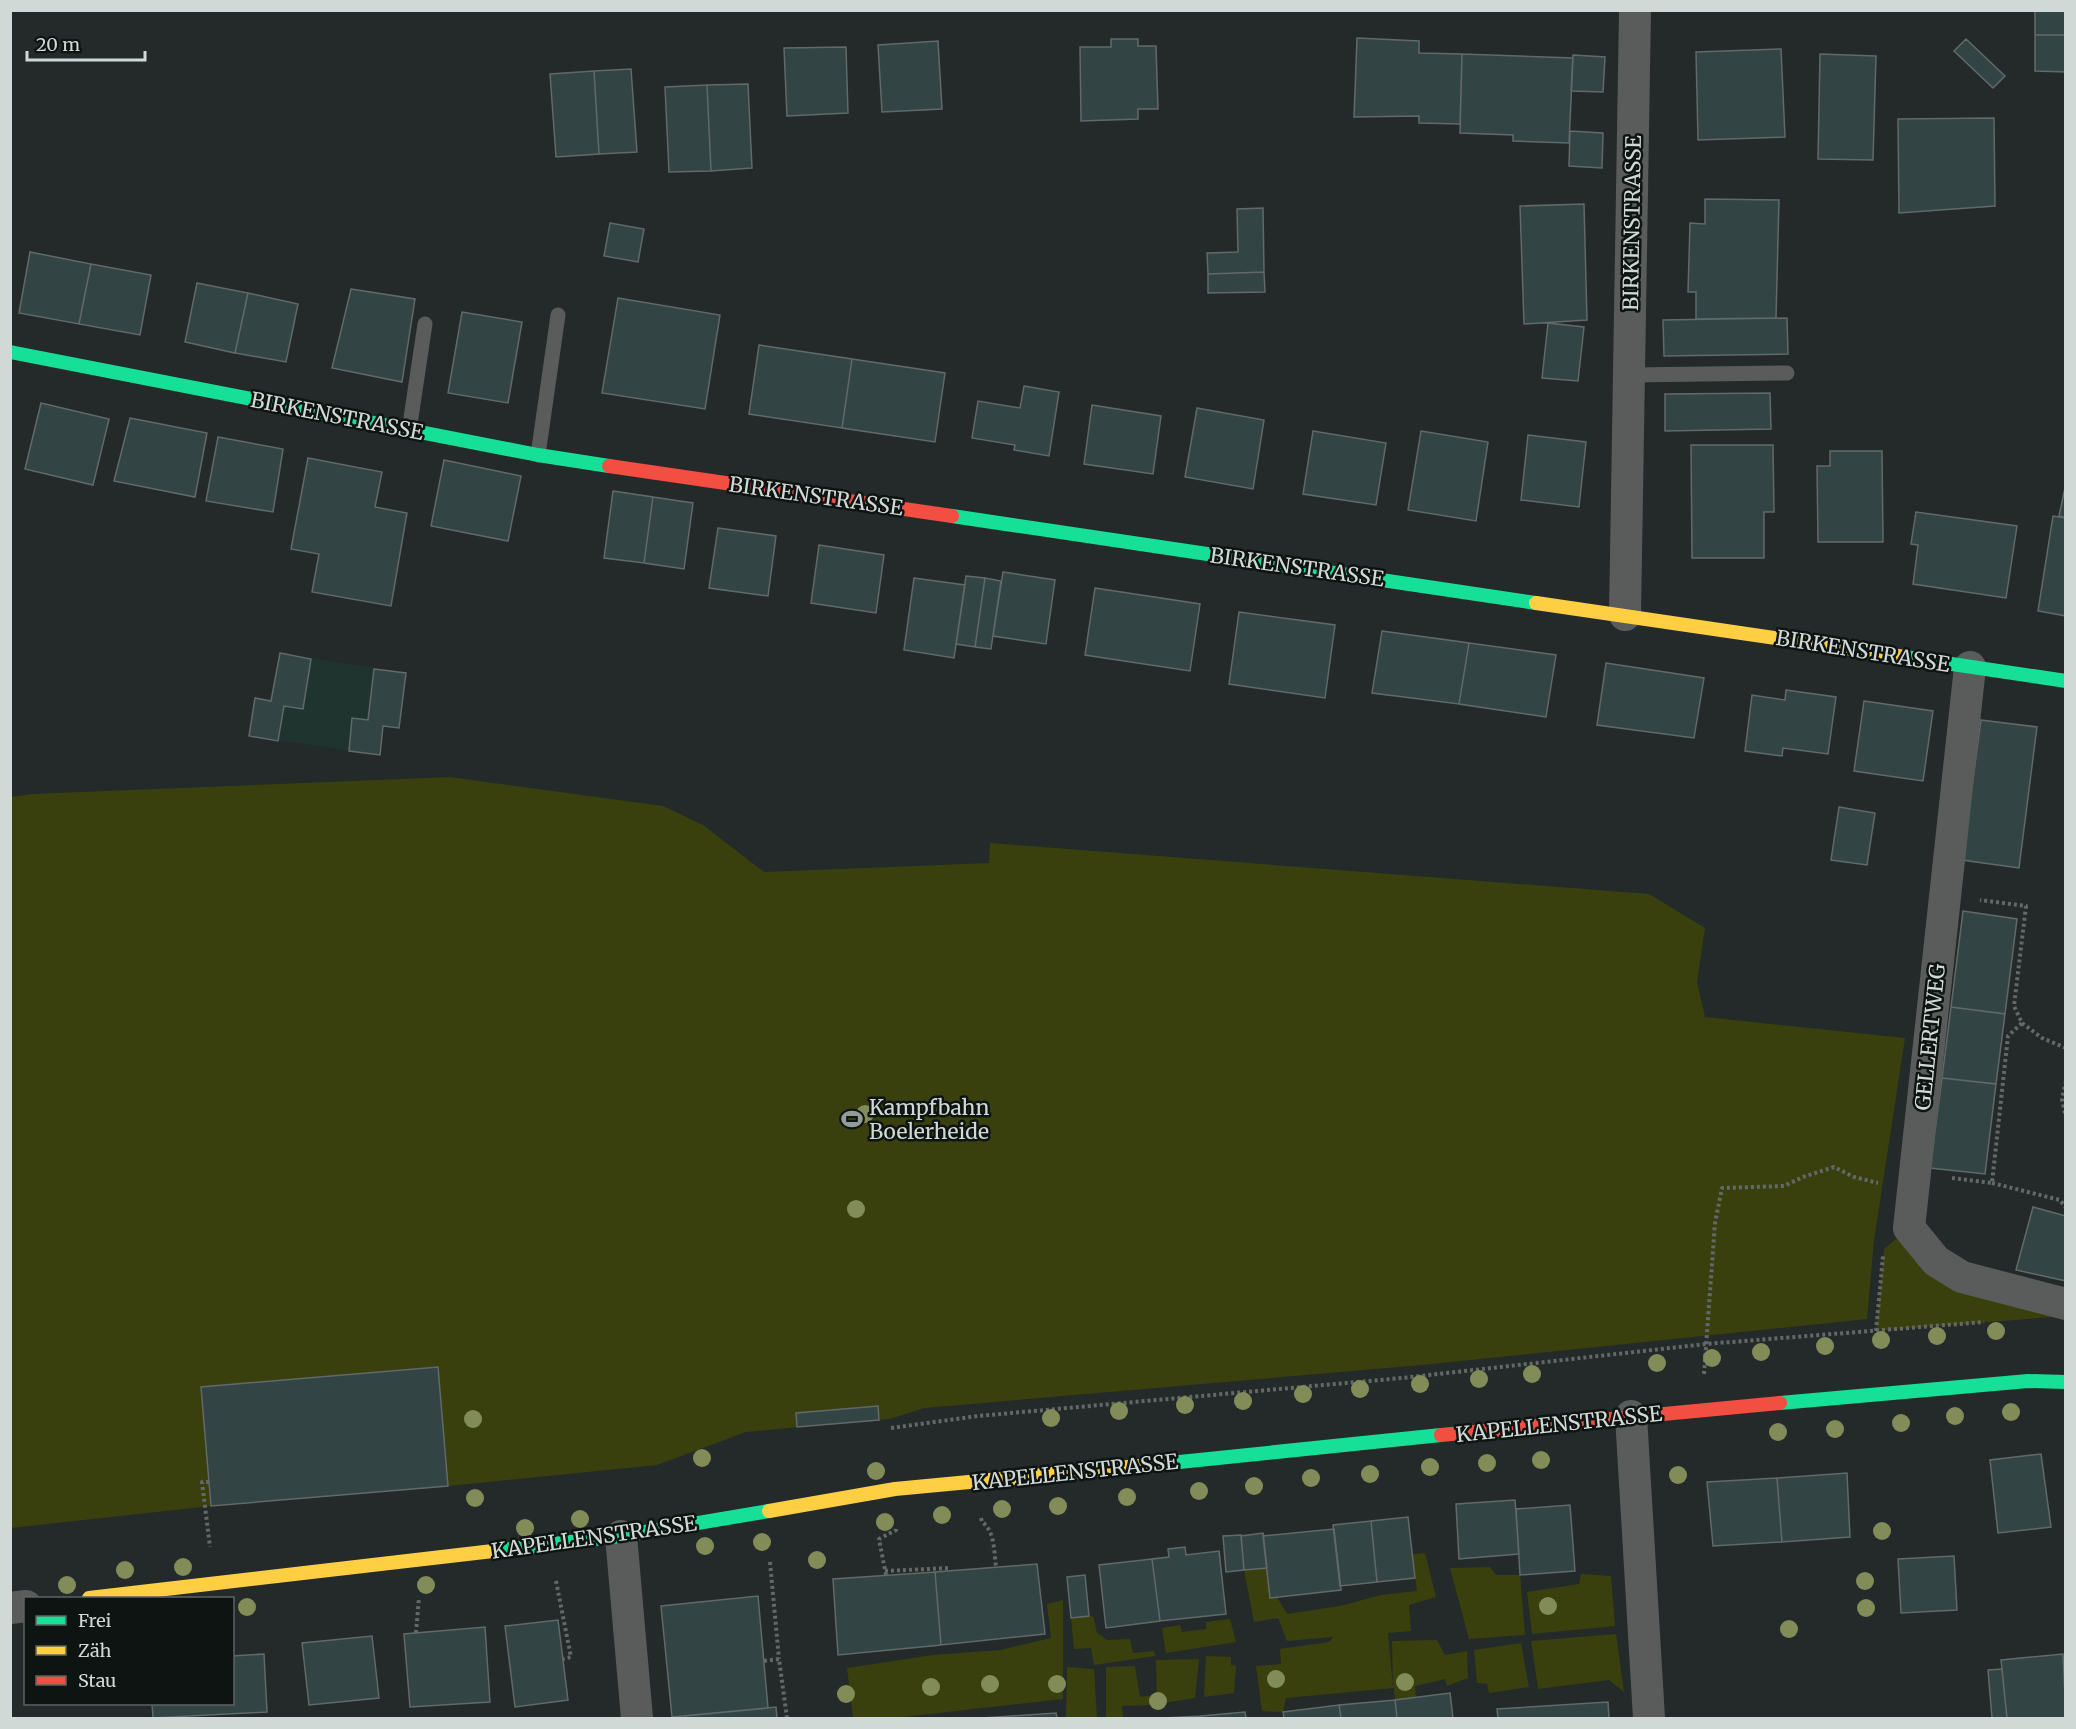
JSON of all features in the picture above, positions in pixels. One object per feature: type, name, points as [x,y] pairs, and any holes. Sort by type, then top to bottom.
[{"type":"street","name":"BIRKENSTRASSE","points":[[1625,615],[1635,10]]},
{"type":"street","name":"BIRKENSTRASSE","points":[[10,352],[538,455],[2066,681]]},
{"type":"street","name":"GELLERTWEG","points":[[1910,1228],[1970,667]]},
{"type":"street","points":[[1910,1228],[1936,1261],[1962,1277],[2066,1304]]},
{"type":"street","name":"KAPELLENSTRASSE","points":[[105,1597],[621,1536],[877,1492],[1631,1416],[2028,1381],[2066,1382]]},
{"type":"street","points":[[1631,1416],[1649,1719]]},
{"type":"street","points":[[621,1536],[638,1719]]},
{"type":"lane","points":[[538,455],[558,315]]},
{"type":"lane","points":[[409,431],[425,324]]},
{"type":"lane","points":[[1629,375],[1786,373]]},
{"type":"path","points":[[1945,895],[2026,906],[2014,1006],[2022,1023],[2042,1038],[2066,1048]]},
{"type":"path","points":[[1992,1183],[2008,1036],[2022,1023]]},
{"type":"path","points":[[2066,1081],[2062,1099],[2066,1118]]},
{"type":"path","points":[[1706,1344],[1715,1223],[1722,1188],[1784,1186],[1834,1167],[1854,1177],[1914,1182],[1992,1183],[2060,1200],[2066,1208]]},
{"type":"path","points":[[2060,1200],[2066,1197]]},
{"type":"path","points":[[1876,1331],[1884,1249],[1910,1228]]},
{"type":"path","points":[[891,1428],[978,1416],[1402,1378],[1706,1344],[1994,1321]]},
{"type":"path","points":[[208,1482],[202,1482],[216,1583]]},
{"type":"path","points":[[973,1483],[982,1522],[991,1533],[996,1567]]},
{"type":"path","points":[[877,1492],[896,1512],[896,1530],[879,1539],[886,1573],[949,1568]]},
{"type":"path","points":[[549,1545],[571,1657],[563,1659]]},
{"type":"path","points":[[770,1562],[787,1719]]},
{"type":"path","points":[[764,1661],[779,1659]]},
{"type":"shaded area","points":[[280,653],[406,673],[399,728],[383,727],[380,755],[249,736],[255,698],[271,701]]},
{"type":"green space","name":"Kampfbahn Boelerheide","points":[[450,777],[663,806],[703,825],[764,872],[989,863],[990,843],[1649,894],[1705,928],[1697,982],[1705,1017],[1905,1038],[1874,1240],[1867,1319],[1422,1365],[924,1408],[890,1419],[746,1432],[657,1465],[211,1506],[11,1528],[11,797],[32,794]]},
{"type":"green space","points":[[1909,1228],[1936,1261],[2065,1316],[1876,1331],[1884,1249]]},
{"type":"green space","points":[[1425,1553],[1436,1597],[1409,1605],[1411,1631],[1388,1633],[1393,1687],[1392,1641],[1437,1640],[1445,1655],[1467,1651],[1468,1678],[1447,1686],[1445,1679],[1415,1686],[1416,1697],[1395,1700],[1394,1688],[1286,1698],[1283,1712],[1262,1711],[1256,1666],[1281,1664],[1280,1649],[1329,1642],[1333,1637],[1287,1641],[1278,1618],[1254,1622],[1244,1570],[1267,1568],[1270,1597],[1277,1597],[1287,1614],[1340,1606],[1381,1595],[1417,1591],[1412,1554]]},
{"type":"green space","points":[[1490,1567],[1496,1575],[1520,1575],[1525,1635],[1469,1639],[1450,1568]]},
{"type":"green space","points":[[1581,1574],[1611,1576],[1615,1626],[1532,1634],[1527,1592],[1579,1584]]},
{"type":"green space","points":[[1063,1600],[1063,1699],[894,1718],[853,1718],[847,1668],[933,1655],[1000,1650],[1051,1638],[1047,1604]]},
{"type":"green space","points":[[1093,1616],[1097,1633],[1107,1640],[1130,1639],[1133,1653],[1154,1651],[1155,1656],[1094,1665],[1091,1648],[1074,1649],[1071,1618]]},
{"type":"green space","points":[[1230,1619],[1236,1642],[1166,1653],[1162,1628],[1180,1625],[1182,1632],[1206,1629],[1206,1622]]},
{"type":"green space","points":[[1616,1634],[1624,1692],[1609,1680],[1538,1689],[1531,1641]]},
{"type":"green space","points":[[1521,1643],[1529,1687],[1489,1693],[1487,1684],[1477,1683],[1474,1650]]},
{"type":"green space","points":[[1206,1656],[1231,1657],[1231,1665],[1236,1666],[1234,1693],[1204,1697]]},
{"type":"green space","points":[[1199,1659],[1195,1698],[1157,1704],[1156,1660]]},
{"type":"green space","points":[[1135,1666],[1140,1697],[1153,1695],[1153,1705],[1122,1706],[1123,1718],[1106,1718],[1106,1667]]},
{"type":"green space","points":[[1067,1667],[1094,1669],[1097,1718],[1066,1718]]},
{"type":"building","points":[[2035,10],[2066,10],[2066,35],[2035,35]]},
{"type":"building","points":[[2035,35],[2066,35],[2066,72],[2035,71]]},
{"type":"building","points":[[1357,38],[1419,41],[1419,53],[1462,54],[1460,124],[1419,123],[1419,116],[1354,117]]},
{"type":"building","points":[[1111,39],[1138,39],[1138,46],[1156,46],[1158,109],[1138,109],[1138,119],[1081,121],[1080,47],[1111,47]]},
{"type":"building","points":[[1966,39],[2005,76],[1993,88],[1954,51]]},
{"type":"building","points":[[938,41],[942,109],[882,112],[878,45]]},
{"type":"building","points":[[846,47],[848,113],[787,116],[784,48]]},
{"type":"building","points":[[1781,49],[1785,137],[1698,140],[1696,52]]},
{"type":"building","points":[[1462,54],[1573,58],[1569,143],[1513,141],[1513,135],[1460,133]]},
{"type":"building","points":[[1820,54],[1876,56],[1873,160],[1818,159]]},
{"type":"building","points":[[1573,55],[1605,57],[1603,92],[1571,91]]},
{"type":"building","points":[[631,69],[637,152],[599,154],[594,71]]},
{"type":"building","points":[[594,71],[599,154],[556,157],[550,74]]},
{"type":"building","points":[[748,84],[752,168],[711,171],[707,85]]},
{"type":"building","points":[[707,85],[711,171],[669,172],[665,87]]},
{"type":"building","points":[[1994,118],[1995,206],[1899,213],[1898,119]]},
{"type":"building","points":[[1570,131],[1603,133],[1602,168],[1569,166]]},
{"type":"building","points":[[1705,199],[1779,200],[1776,318],[1696,319],[1696,292],[1688,292],[1690,223],[1705,224]]},
{"type":"building","points":[[1584,204],[1587,320],[1524,324],[1520,206]]},
{"type":"building","points":[[1263,208],[1264,272],[1208,274],[1207,253],[1238,252],[1237,209]]},
{"type":"building","points":[[610,223],[644,229],[638,262],[604,256]]},
{"type":"building","points":[[30,252],[91,264],[79,324],[19,313]]},
{"type":"building","points":[[91,264],[151,275],[140,335],[79,324]]},
{"type":"building","points":[[1264,272],[1265,292],[1208,293],[1208,274]]},
{"type":"building","points":[[197,283],[248,293],[235,353],[185,342]]},
{"type":"building","points":[[351,289],[415,299],[402,382],[332,368]]},
{"type":"building","points":[[248,293],[298,304],[286,362],[235,353]]},
{"type":"building","points":[[618,298],[720,315],[705,409],[602,393]]},
{"type":"building","points":[[462,312],[522,322],[508,403],[448,393]]},
{"type":"building","points":[[1787,318],[1788,354],[1664,356],[1663,320]]},
{"type":"building","points":[[1548,323],[1584,327],[1578,381],[1542,378]]},
{"type":"building","points":[[759,345],[852,359],[842,428],[749,414]]},
{"type":"building","points":[[852,359],[945,373],[935,442],[842,428]]},
{"type":"building","points":[[1024,386],[1059,392],[1049,456],[1014,450],[1015,445],[972,438],[978,401],[1020,408]]},
{"type":"building","points":[[1770,393],[1771,429],[1665,431],[1665,394]]},
{"type":"building","points":[[41,403],[109,419],[93,485],[25,469]]},
{"type":"building","points":[[1092,405],[1161,416],[1153,474],[1084,464]]},
{"type":"building","points":[[1197,408],[1264,420],[1253,489],[1185,477]]},
{"type":"building","points":[[130,418],[207,433],[195,497],[114,481]]},
{"type":"building","points":[[1313,431],[1386,443],[1376,505],[1303,494]]},
{"type":"building","points":[[1421,431],[1488,442],[1476,521],[1408,510]]},
{"type":"building","points":[[1528,435],[1586,442],[1579,507],[1521,500]]},
{"type":"building","points":[[218,437],[283,449],[273,512],[206,501]]},
{"type":"building","points":[[1691,445],[1773,445],[1774,512],[1764,512],[1764,558],[1692,558]]},
{"type":"building","points":[[1830,451],[1882,451],[1883,542],[1818,542],[1817,466],[1830,466]]},
{"type":"building","points":[[308,458],[382,472],[375,507],[407,513],[391,606],[312,592],[319,554],[291,549]]},
{"type":"building","points":[[444,460],[521,476],[508,541],[431,526]]},
{"type":"building","points":[[2066,483],[2066,518],[2059,516]]},
{"type":"building","points":[[613,491],[653,497],[644,563],[604,558]]},
{"type":"building","points":[[653,497],[693,503],[684,569],[644,563]]},
{"type":"building","points":[[1916,512],[2017,526],[2006,598],[1913,584],[1918,545],[1911,544]]},
{"type":"building","points":[[2053,516],[2066,518],[2066,616],[2038,611]]},
{"type":"building","points":[[718,528],[776,536],[768,596],[709,588]]},
{"type":"building","points":[[819,545],[884,555],[876,613],[811,603]]},
{"type":"building","points":[[1003,572],[1055,580],[1046,644],[993,636]]},
{"type":"building","points":[[966,576],[985,578],[975,647],[956,644]]},
{"type":"building","points":[[914,578],[965,585],[954,658],[904,650]]},
{"type":"building","points":[[985,578],[1001,581],[991,649],[975,647]]},
{"type":"building","points":[[1095,588],[1200,604],[1190,671],[1085,655]]},
{"type":"building","points":[[1239,612],[1335,625],[1325,698],[1229,684]]},
{"type":"building","points":[[1382,631],[1469,643],[1459,704],[1372,693]]},
{"type":"building","points":[[1469,643],[1556,655],[1546,717],[1459,704]]},
{"type":"building","points":[[280,653],[311,659],[303,709],[284,706],[278,741],[249,736],[255,698],[271,701]]},
{"type":"building","points":[[1606,663],[1704,678],[1694,738],[1597,725]]},
{"type":"building","points":[[374,669],[406,673],[399,728],[383,726],[380,755],[349,751],[352,718],[368,720]]},
{"type":"building","points":[[1786,690],[1836,697],[1828,754],[1783,748],[1782,756],[1745,751],[1752,695],[1785,700]]},
{"type":"building","points":[[1864,701],[1933,711],[1923,781],[1854,771]]},
{"type":"building","points":[[1981,720],[2037,727],[2019,868],[1962,860]]},
{"type":"building","points":[[1839,807],[1875,813],[1867,865],[1831,860]]},
{"type":"building","points":[[1963,911],[2017,919],[2005,1014],[1951,1007]]},
{"type":"building","points":[[1951,1007],[2005,1014],[1996,1084],[1942,1078]]},
{"type":"building","points":[[1942,1078],[1996,1084],[1985,1174],[1930,1168]]},
{"type":"building","points":[[2033,1207],[2066,1216],[2066,1281],[2016,1270]]},
{"type":"building","points":[[438,1367],[448,1486],[211,1506],[201,1387]]},
{"type":"building","points":[[878,1406],[879,1420],[797,1427],[796,1413]]},
{"type":"building","points":[[2041,1454],[2051,1527],[1998,1533],[1990,1460]]},
{"type":"building","points":[[1847,1473],[1850,1537],[1782,1542],[1777,1478]]},
{"type":"building","points":[[1777,1478],[1782,1542],[1713,1546],[1707,1482]]},
{"type":"building","points":[[1515,1500],[1519,1554],[1459,1559],[1456,1504]]},
{"type":"building","points":[[1570,1505],[1575,1571],[1520,1575],[1516,1509]]},
{"type":"building","points":[[1408,1517],[1415,1578],[1377,1582],[1371,1521]]},
{"type":"building","points":[[1371,1521],[1377,1582],[1340,1586],[1333,1525]]},
{"type":"building","points":[[1334,1529],[1341,1590],[1270,1598],[1263,1536]]},
{"type":"building","points":[[1263,1533],[1267,1568],[1244,1570],[1241,1536]]},
{"type":"building","points":[[1241,1535],[1244,1570],[1226,1572],[1223,1536]]},
{"type":"building","points":[[1185,1547],[1186,1555],[1219,1551],[1226,1614],[1160,1621],[1152,1559],[1169,1557],[1168,1549]]},
{"type":"building","points":[[1954,1556],[1957,1610],[1901,1613],[1898,1559]]},
{"type":"building","points":[[1152,1559],[1160,1621],[1106,1628],[1099,1565]]},
{"type":"building","points":[[1037,1564],[1045,1634],[941,1645],[935,1572]]},
{"type":"building","points":[[935,1572],[941,1645],[838,1655],[833,1579]]},
{"type":"building","points":[[1085,1575],[1089,1616],[1071,1618],[1067,1577]]},
{"type":"building","points":[[758,1596],[768,1708],[672,1717],[661,1606]]},
{"type":"building","points":[[558,1620],[568,1700],[515,1707],[505,1626]]},
{"type":"building","points":[[485,1627],[490,1702],[410,1707],[404,1634]]},
{"type":"building","points":[[372,1636],[379,1698],[309,1705],[302,1643]]},
{"type":"building","points":[[264,1654],[267,1712],[153,1718],[152,1705],[234,1705],[234,1656]]},
{"type":"building","points":[[2063,1654],[2066,1718],[2007,1718],[2001,1660]]},
{"type":"building","points":[[2002,1669],[2007,1718],[1992,1718],[1988,1670]]},
{"type":"building","points":[[1450,1693],[1453,1718],[1397,1718],[1395,1700]]},
{"type":"building","points":[[1395,1700],[1397,1718],[1341,1718],[1339,1705]]},
{"type":"building","points":[[1608,1702],[1609,1718],[1498,1718],[1497,1709]]},
{"type":"building","points":[[1339,1705],[1341,1718],[1284,1718],[1283,1712]]},
{"type":"building","points":[[776,1707],[777,1718],[686,1718],[685,1716]]},
{"type":"building","points":[[1245,1712],[1246,1718],[1201,1718],[1201,1716]]},
{"type":"building","points":[[1056,1713],[1057,1718],[982,1718]]},
{"type":"building","points":[[1201,1716],[1201,1718],[1163,1718]]},
{"type":"traffic: fast","points":[[10,352],[538,455],[609,466]]},
{"type":"traffic: fast","points":[[952,516],[1536,603]]},
{"type":"traffic: fast","points":[[1905,657],[2066,681]]},
{"type":"traffic: fast","points":[[1780,1403],[2028,1381],[2066,1382]]},
{"type":"traffic: fast","points":[[1160,1464],[1441,1435]]},
{"type":"traffic: fast","points":[[493,1551],[621,1536],[769,1511]]},
{"type":"traffic: slow","points":[[1536,603],[1905,657]]},
{"type":"traffic: slow","points":[[769,1511],[895,1489],[1160,1464]]},
{"type":"traffic: slow","points":[[98,1597],[493,1551]]},
{"type":"traffic: jam","points":[[609,466],[952,516]]},
{"type":"traffic: jam","points":[[1441,1435],[1780,1403]]},
{"type":"place","name":"Kampfbahn Boelerheide","points":[[852,1119]]}]
